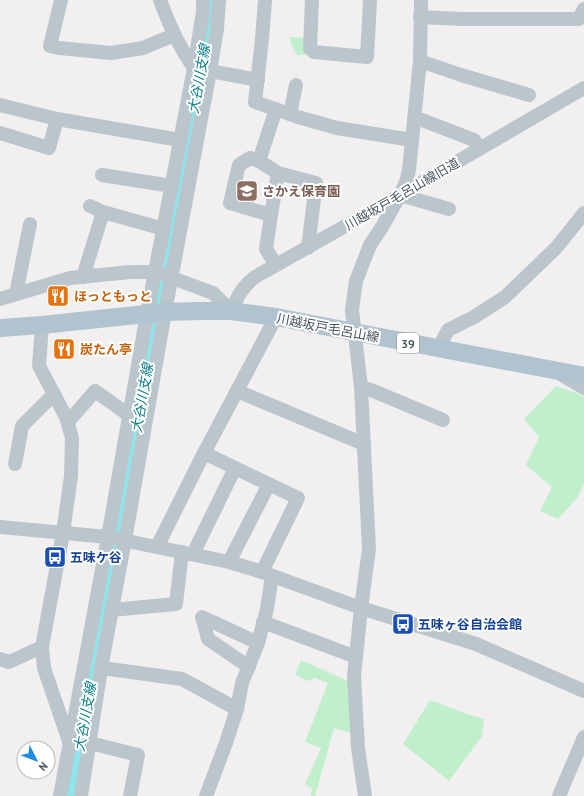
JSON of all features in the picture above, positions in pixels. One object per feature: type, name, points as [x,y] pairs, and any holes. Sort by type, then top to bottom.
[{"type":"main road","name":"川越坂戸毛呂山線","points":[[156,313],[201,310],[232,311],[276,317],[584,376]]},
{"type":"main road","name":"39","points":[[0,328],[156,313]]},
{"type":"street","points":[[61,0],[50,46],[111,52],[143,48],[174,35]]},
{"type":"street","points":[[160,0],[174,35],[194,68],[258,80]]},
{"type":"street","points":[[81,796],[125,540],[156,313],[156,272],[194,68],[203,12],[203,0]]},
{"type":"street","points":[[60,796],[71,744],[129,415],[156,313],[172,278],[210,71],[217,29],[219,0]]},
{"type":"street","points":[[265,0],[255,102],[337,128],[412,140]]},
{"type":"street","points":[[312,0],[310,48],[314,52],[367,57],[370,0]]},
{"type":"street","points":[[365,796],[358,740],[354,676],[361,608],[370,549],[361,387],[356,333],[352,310],[356,281],[370,244],[382,227],[406,182],[420,61],[420,17],[422,0]]},
{"type":"street","points":[[420,17],[462,19],[579,19],[584,8]]},
{"type":"street","points":[[420,61],[529,95]]},
{"type":"street","points":[[290,114],[296,85]]},
{"type":"street","name":"川越坂戸毛呂山線旧道","points":[[232,311],[237,298],[249,282],[255,277],[308,248],[584,88]]},
{"type":"street","points":[[0,105],[57,119],[180,140]]},
{"type":"street","points":[[259,161],[276,109]]},
{"type":"street","points":[[0,133],[49,148],[57,119]]},
{"type":"street","points":[[414,119],[422,120],[474,140],[479,149]]},
{"type":"street","points":[[271,214],[230,203],[239,165],[250,158],[259,161],[278,173],[316,183],[308,248]]},
{"type":"street","points":[[276,265],[266,250],[278,173]]},
{"type":"street","points":[[102,175],[172,186]]},
{"type":"street","points":[[400,195],[449,209]]},
{"type":"street","points":[[90,206],[103,212],[164,229]]},
{"type":"street","points":[[84,277],[103,212]]},
{"type":"street","points":[[438,349],[448,330],[474,317],[505,297],[556,248],[584,213]]},
{"type":"street","points":[[16,294],[30,224]]},
{"type":"street","points":[[0,299],[70,278],[130,272],[156,272],[213,293],[232,311]]},
{"type":"street","points":[[157,547],[204,453],[276,317]]},
{"type":"street","points":[[42,325],[39,366],[66,417],[72,438],[71,476],[42,647],[44,668],[71,744],[84,775]]},
{"type":"street","points":[[556,371],[584,388]]},
{"type":"street","points":[[361,387],[443,420]]},
{"type":"street","points":[[68,422],[95,391],[129,415]]},
{"type":"street","points":[[237,391],[364,444]]},
{"type":"street","points":[[15,464],[22,426],[54,394]]},
{"type":"street","points":[[204,453],[298,498],[267,574],[267,609],[258,643],[242,684],[237,709],[206,796]]},
{"type":"street","points":[[112,610],[176,604],[187,553],[235,468]]},
{"type":"street","points":[[229,562],[269,484]]},
{"type":"street","points":[[0,527],[108,537],[229,562],[361,608],[476,644],[584,691]]},
{"type":"street","points":[[248,667],[208,639],[202,617],[258,643]]},
{"type":"street","points":[[263,622],[356,657]]},
{"type":"street","points":[[0,659],[9,662],[42,647]]},
{"type":"street","points":[[102,668],[182,679],[237,709]]},
{"type":"street","points":[[559,796],[584,737]]},
{"type":"street","points":[[90,743],[138,755],[130,796]]},
{"type":"green space","points":[[290,37],[307,38],[306,55],[297,55],[290,41]]},
{"type":"green space","points":[[556,386],[584,396],[584,484],[577,498],[558,519],[540,511],[552,487],[526,465],[539,437],[524,419]]},
{"type":"green space","points":[[301,660],[348,681],[351,733],[334,728],[315,796],[311,796],[312,788],[305,784],[321,748],[305,742],[328,683],[315,678],[307,681],[295,674]]},
{"type":"green space","points":[[430,700],[484,719],[482,736],[449,781],[403,744]]},
{"type":"waterway","name":"大谷川支線","points":[[70,796],[210,19],[211,0]]},
{"type":"place","name":"さかえ保育園","points":[[247,191]]},
{"type":"place","name":"ほっともっと","points":[[58,296]]},
{"type":"place","name":"炭たん亭","points":[[64,349]]},
{"type":"place","name":"五味ケ谷","points":[[55,557]]},
{"type":"place","name":"五味ヶ谷自治会館","points":[[403,624]]}]
